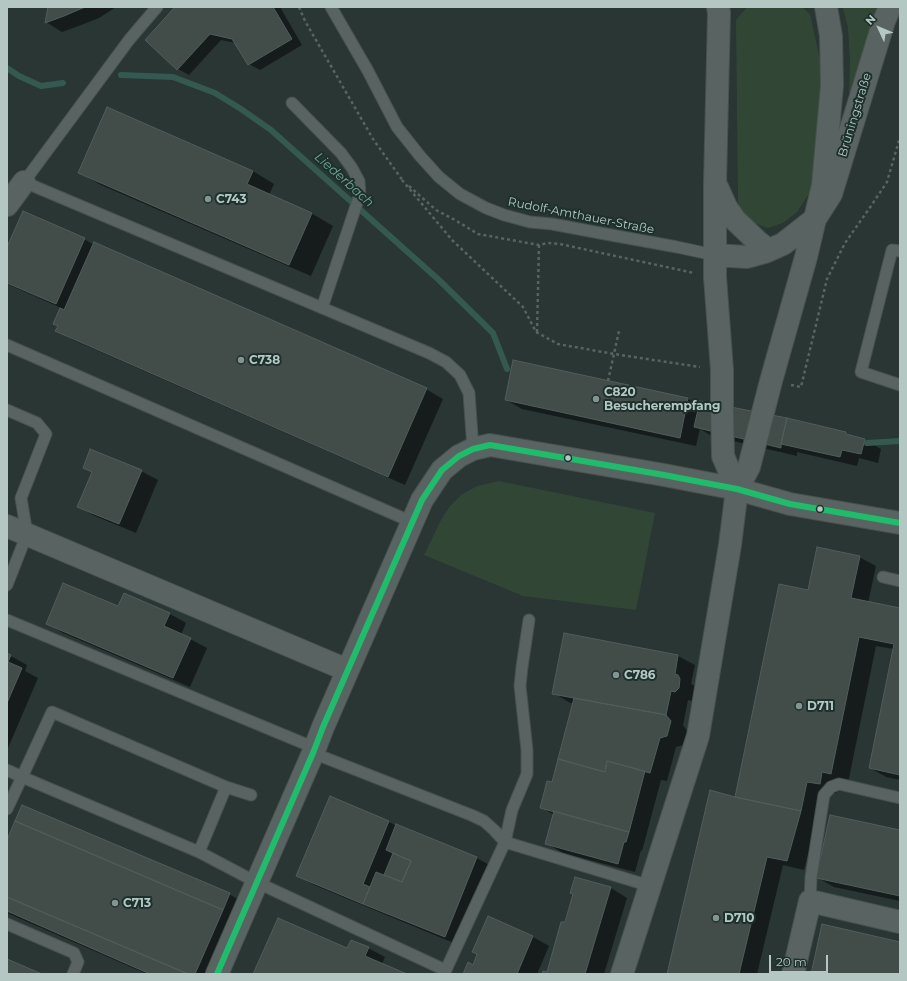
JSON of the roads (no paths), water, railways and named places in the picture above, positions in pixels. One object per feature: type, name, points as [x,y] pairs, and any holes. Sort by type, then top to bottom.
[{"type":"street","points":[[622,974],[698,736],[730,546],[736,489],[749,467],[771,380],[816,219],[823,185],[832,85],[831,36],[826,7]]},
{"type":"street","name":"Brüningstraße","points":[[816,219],[831,194],[884,21],[890,7]]},
{"type":"street","points":[[720,8],[714,255],[722,370],[723,456],[736,489]]},
{"type":"street","points":[[7,205],[24,182]]},
{"type":"street","points":[[715,184],[726,207],[735,220],[768,250]]},
{"type":"street","points":[[714,255],[747,257],[768,250],[783,244],[816,219]]},
{"type":"street","points":[[217,974],[347,670],[422,500],[442,470],[459,456],[473,449],[490,446],[664,475],[736,489],[790,504],[900,523]]},
{"type":"street","points":[[7,526],[347,670]]},
{"type":"street","points":[[794,974],[810,901],[900,922]]},
{"type":"lane","points":[[157,7],[129,40],[24,182],[429,352],[446,362],[460,375],[469,393],[473,449]]},
{"type":"lane","name":"Rudolf-Amthauer-Straße","points":[[331,7],[368,71],[397,127],[439,177],[460,194],[486,208],[504,215],[530,222],[552,224],[714,255]]},
{"type":"lane","points":[[292,103],[341,153],[359,181],[360,195],[322,308]]},
{"type":"lane","points":[[900,252],[892,250],[861,372],[900,385]]},
{"type":"lane","points":[[7,345],[412,522]]},
{"type":"lane","points":[[7,410],[37,423],[46,434],[21,498],[27,534],[7,585]]},
{"type":"lane","points":[[883,577],[900,581]]},
{"type":"lane","points":[[7,620],[471,815],[484,821],[505,842],[650,886]]},
{"type":"lane","points":[[7,770],[199,852],[256,882],[444,972],[505,842],[512,810],[527,774],[527,750],[520,686],[530,620]]},
{"type":"lane","points":[[7,809],[52,712],[226,787],[251,796]]},
{"type":"lane","points":[[810,901],[811,877],[824,795],[831,787],[839,784],[900,798]]},
{"type":"lane","points":[[199,852],[226,787]]},
{"type":"lane","points":[[7,924],[74,953],[78,962],[73,974]]},
{"type":"waterway","name":"Liederbach","points":[[7,68],[19,76],[41,86],[63,83]]},
{"type":"waterway","name":"Liederbach","points":[[121,75],[173,77],[215,93],[271,130],[439,280],[493,333],[507,369]]},
{"type":"waterway","name":"Liederbach","points":[[867,443],[900,441]]},
{"type":"place","name":"C743","points":[[208,199]]},
{"type":"place","name":"C738","points":[[241,360]]},
{"type":"place","name":"C820 Besucherempfang","points":[[596,399]]},
{"type":"place","name":"C786","points":[[616,675]]},
{"type":"place","name":"D711","points":[[799,706]]},
{"type":"place","name":"C713","points":[[115,903]]},
{"type":"place","name":"D710","points":[[716,918]]}]
